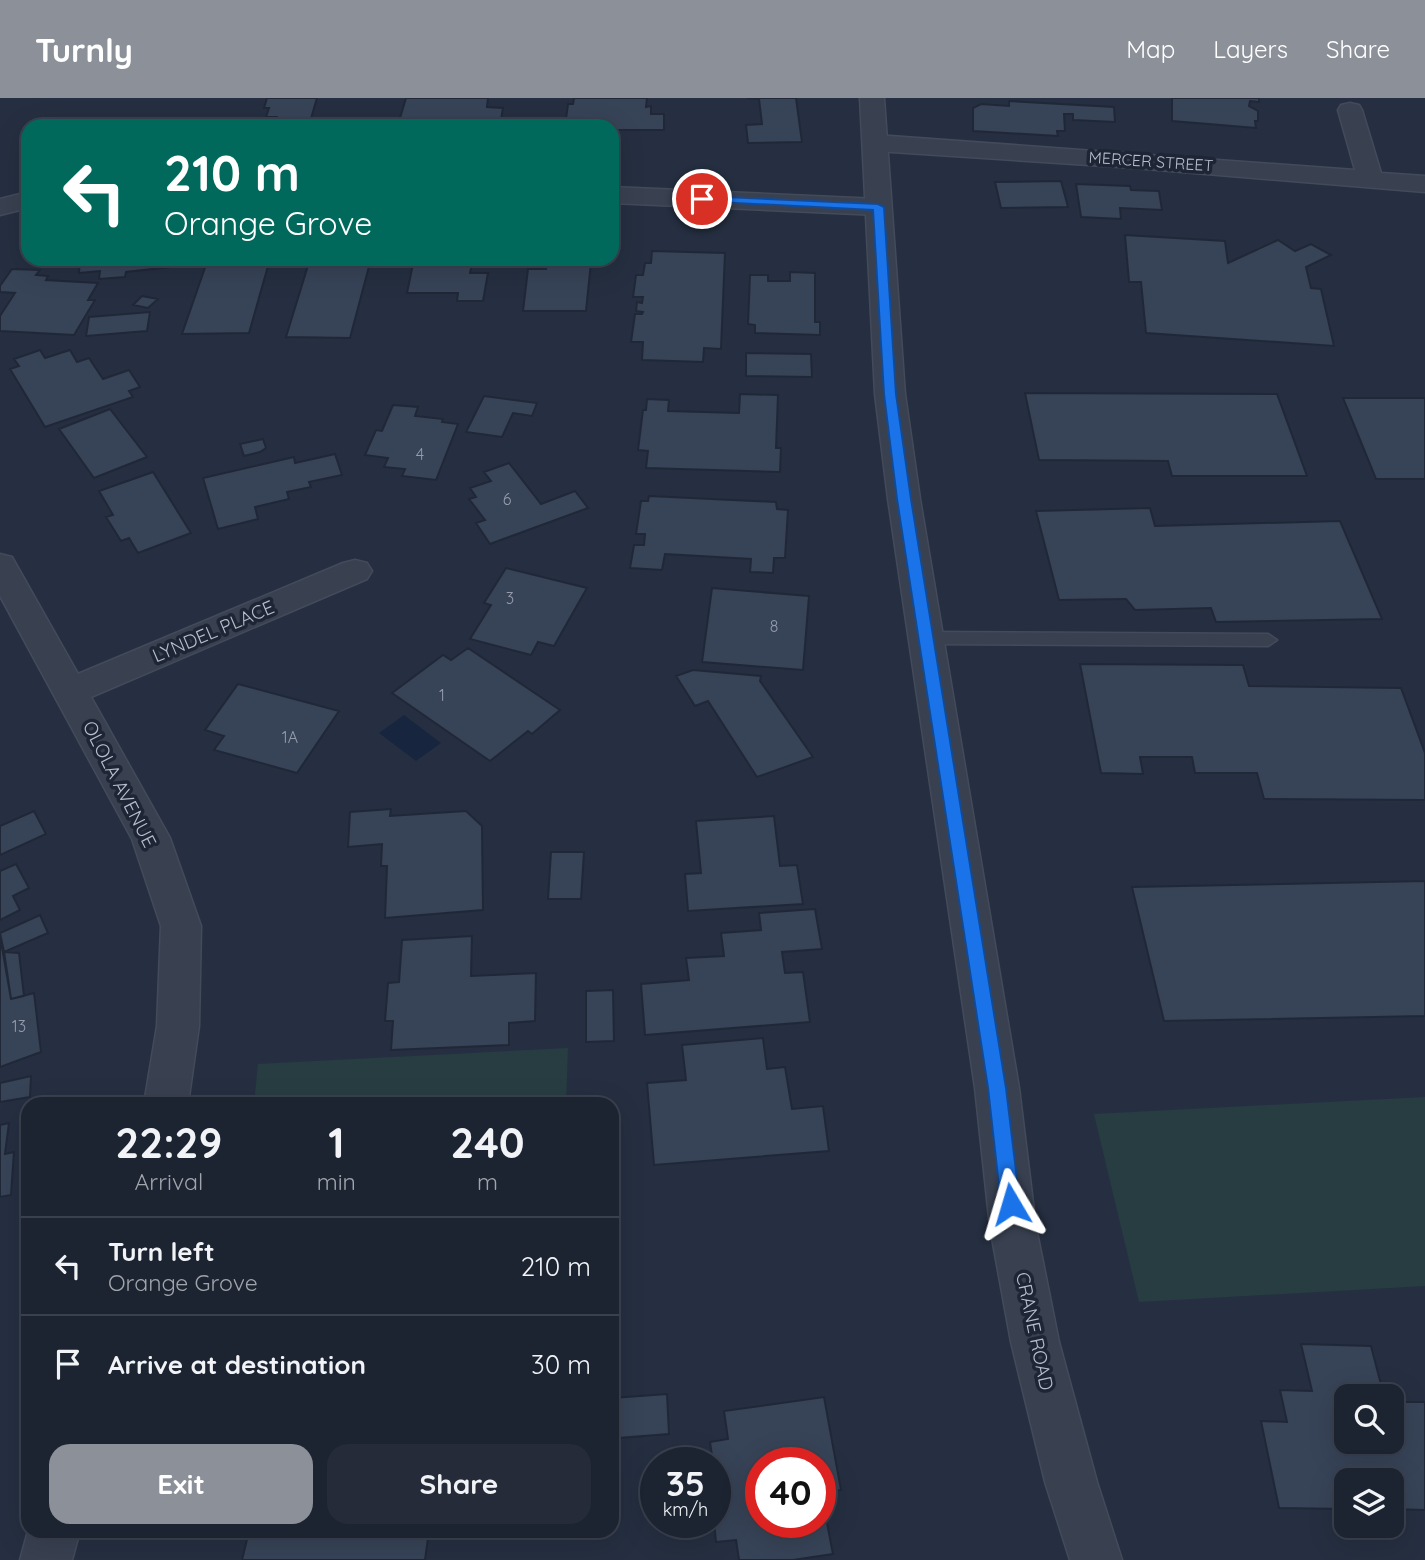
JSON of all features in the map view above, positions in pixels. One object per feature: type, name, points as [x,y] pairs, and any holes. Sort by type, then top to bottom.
[{"type":"street","name":"CRANE ROAD","points":[[873,98],[890,394],[997,1088],[1013,1227],[1035,1342],[1071,1482],[1096,1560]]},
{"type":"street","points":[[1350,110],[1370,178]]},
{"type":"street","name":"MERCER STREET","points":[[876,144],[1147,160],[1425,184]]},
{"type":"street","points":[[619,195],[878,207]]},
{"type":"street","name":"OLOLA AVENUE","points":[[0,565],[151,838],[181,926],[178,1026],[167,1097]]},
{"type":"street","name":"LYNDEL PLACE","points":[[72,691],[355,571]]},
{"type":"street","points":[[46,1560],[52,1538]]},
{"type":"lane","points":[[926,638],[1268,640]]},
{"type":"green space","points":[[568,1048],[566,1097],[255,1097],[258,1064]]},
{"type":"green space","points":[[1425,1097],[1425,1286],[1139,1302],[1094,1114]]},
{"type":"water","points":[[404,715],[441,743],[416,761],[379,733]]},
{"type":"building","points":[[267,98],[317,98],[311,119],[266,117],[269,108],[264,108]]},
{"type":"building","points":[[406,98],[488,98],[487,107],[503,108],[501,119],[400,118]]},
{"type":"building","points":[[574,98],[647,98],[646,107],[651,106],[651,114],[664,114],[664,130],[619,130],[619,119],[566,119],[568,104],[573,104]]},
{"type":"building","points":[[747,98],[796,98],[802,142],[748,143],[746,125],[762,124],[759,99]]},
{"type":"building","points":[[1172,98],[1259,98],[1259,102],[1250,101],[1249,106],[1258,111],[1256,128],[1172,121]]},
{"type":"building","points":[[1009,101],[1114,107],[1115,122],[1073,120],[1073,114],[1064,114],[1065,131],[1057,131],[1058,136],[973,131],[973,108],[981,104],[1009,106]]},
{"type":"building","points":[[1061,181],[1068,207],[1001,208],[995,182]]},
{"type":"building","points":[[1076,184],[1130,186],[1131,190],[1159,191],[1162,210],[1120,208],[1121,219],[1081,217]]},
{"type":"building","points":[[1125,235],[1225,241],[1228,263],[1278,240],[1295,251],[1311,244],[1331,255],[1306,267],[1311,288],[1321,289],[1334,346],[1146,333],[1141,282],[1129,282]]},
{"type":"building","points":[[652,251],[725,253],[721,349],[704,348],[703,362],[642,360],[643,342],[631,342],[635,314],[643,312],[636,311],[637,302],[642,303],[643,297],[633,297],[636,275],[643,275],[645,263],[651,263]]},
{"type":"building","points":[[80,266],[170,266],[126,272],[125,277],[99,279],[100,271],[79,273]]},
{"type":"building","points":[[206,266],[268,266],[249,333],[182,334]]},
{"type":"building","points":[[308,266],[369,266],[350,338],[286,337]]},
{"type":"building","points":[[413,266],[472,266],[470,273],[488,273],[483,301],[457,301],[458,293],[407,293]]},
{"type":"building","points":[[546,266],[591,266],[586,311],[523,311],[528,269],[546,269]]},
{"type":"building","points":[[12,269],[40,270],[36,275],[48,276],[46,280],[98,283],[88,300],[95,300],[74,335],[0,331],[0,316],[15,293],[0,292],[0,286]]},
{"type":"building","points":[[790,272],[815,273],[815,322],[820,322],[820,335],[755,333],[755,325],[748,324],[750,275],[768,275],[768,281],[790,281]]},
{"type":"building","points":[[142,296],[158,299],[148,308],[133,305]]},
{"type":"building","points":[[150,312],[147,331],[86,336],[89,317]]},
{"type":"building","points":[[40,350],[45,358],[70,350],[77,362],[89,358],[103,379],[129,370],[140,387],[129,391],[133,397],[45,427],[10,369],[19,366],[14,359]]},
{"type":"building","points":[[746,353],[811,354],[812,377],[746,376]]},
{"type":"building","points":[[1025,393],[1277,394],[1307,476],[1172,476],[1168,461],[1039,460]]},
{"type":"building","points":[[740,394],[778,395],[776,448],[781,448],[780,472],[646,468],[648,451],[638,450],[647,399],[669,400],[668,411],[739,413]]},
{"type":"building","points":[[484,396],[537,403],[532,416],[513,413],[502,437],[466,432]]},
{"type":"building","points":[[1343,398],[1425,398],[1425,479],[1376,479]]},
{"type":"building","points":[[393,405],[418,407],[415,416],[443,419],[442,422],[458,424],[436,480],[402,476],[405,469],[384,467],[388,458],[365,455],[376,430],[382,431]]},
{"type":"building","points":[[110,409],[147,457],[94,478],[59,429]]},
{"type":"building","points":[[263,439],[266,448],[244,456],[240,444]]},
{"type":"building","points":[[335,454],[342,475],[309,482],[311,487],[287,492],[289,499],[255,507],[258,519],[218,529],[203,478],[294,457],[295,463]]},
{"type":"building","points":[[509,463],[541,504],[575,491],[588,508],[490,544],[476,523],[485,520],[469,499],[476,497],[470,488],[491,481],[484,472]]},
{"type":"building","points":[[153,472],[191,533],[138,553],[129,538],[121,541],[106,517],[113,515],[99,491]]},
{"type":"building","points":[[649,496],[776,502],[777,509],[788,510],[785,558],[774,558],[773,573],[750,572],[751,559],[665,554],[662,570],[630,568],[634,545],[644,545],[645,534],[636,534],[641,501],[648,501]]},
{"type":"building","points":[[1150,508],[1155,526],[1340,521],[1382,619],[1216,622],[1211,608],[1135,610],[1126,599],[1059,600],[1036,511]]},
{"type":"building","points":[[506,568],[587,588],[554,646],[538,642],[531,655],[470,639],[491,605],[484,603]]},
{"type":"building","points":[[712,588],[809,596],[803,670],[702,662]]},
{"type":"building","points":[[468,648],[560,710],[532,734],[528,731],[490,761],[392,693],[443,655],[451,660]]},
{"type":"building","points":[[1080,664],[1243,665],[1249,686],[1401,688],[1425,753],[1425,800],[1264,799],[1257,773],[1195,773],[1192,757],[1140,757],[1143,774],[1101,773]]},
{"type":"building","points":[[693,670],[761,676],[760,681],[813,757],[757,777],[708,701],[695,706],[676,676]]},
{"type":"building","points":[[238,684],[339,711],[297,773],[214,750],[224,736],[205,730]]},
{"type":"building","points":[[391,809],[390,816],[466,811],[482,826],[483,910],[385,918],[387,866],[381,866],[382,844],[348,847],[350,812]]},
{"type":"building","points":[[34,811],[46,834],[0,855],[0,826]]},
{"type":"building","points":[[774,816],[780,866],[797,865],[803,904],[688,911],[685,874],[701,873],[696,821]]},
{"type":"building","points":[[551,852],[584,852],[581,899],[548,899]]},
{"type":"building","points":[[16,864],[29,888],[13,896],[20,910],[0,920],[0,871]]},
{"type":"building","points":[[1425,881],[1425,1016],[1164,1021],[1132,887]]},
{"type":"building","points":[[815,909],[822,949],[782,952],[785,973],[803,972],[810,1022],[645,1035],[641,984],[689,980],[686,958],[724,956],[721,933],[761,930],[759,913]]},
{"type":"building","points":[[40,915],[48,933],[4,952],[0,933]]},
{"type":"building","points":[[0,936],[11,999],[34,993],[41,1052],[0,1067]]},
{"type":"building","points":[[472,936],[471,976],[536,973],[535,1021],[509,1023],[509,1045],[391,1050],[393,1021],[385,1021],[388,983],[399,982],[402,940]]},
{"type":"building","points":[[4,952],[19,953],[24,996],[11,999]]},
{"type":"building","points":[[613,990],[614,1041],[586,1042],[586,991]]},
{"type":"building","points":[[763,1038],[767,1069],[785,1067],[792,1109],[823,1106],[829,1151],[654,1165],[647,1083],[686,1080],[682,1045]]},
{"type":"building","points":[[31,1076],[30,1097],[0,1102],[0,1083]]},
{"type":"building","points":[[9,1123],[5,1154],[14,1152],[11,1195],[0,1197],[0,1125]]},
{"type":"building","points":[[1301,1344],[1371,1346],[1381,1384],[1334,1384],[1334,1454],[1404,1454],[1404,1402],[1425,1402],[1425,1510],[1404,1509],[1404,1468],[1334,1468],[1334,1509],[1279,1508],[1261,1421],[1287,1422],[1280,1390],[1312,1391]]},
{"type":"building","points":[[667,1394],[669,1434],[619,1438],[619,1397]]},
{"type":"building","points":[[824,1397],[833,1447],[745,1447],[745,1538],[830,1538],[833,1554],[793,1560],[739,1560],[736,1540],[716,1542],[716,1538],[731,1538],[731,1447],[711,1447],[710,1442],[728,1439],[724,1411]]},
{"type":"building","points":[[836,1463],[841,1490],[836,1490]]},
{"type":"building","points":[[247,1538],[428,1538],[425,1560],[242,1560]]},
{"type":"route","points":[[702,199],[878,207],[890,394],[904,499],[997,1088],[1011,1204]]}]
